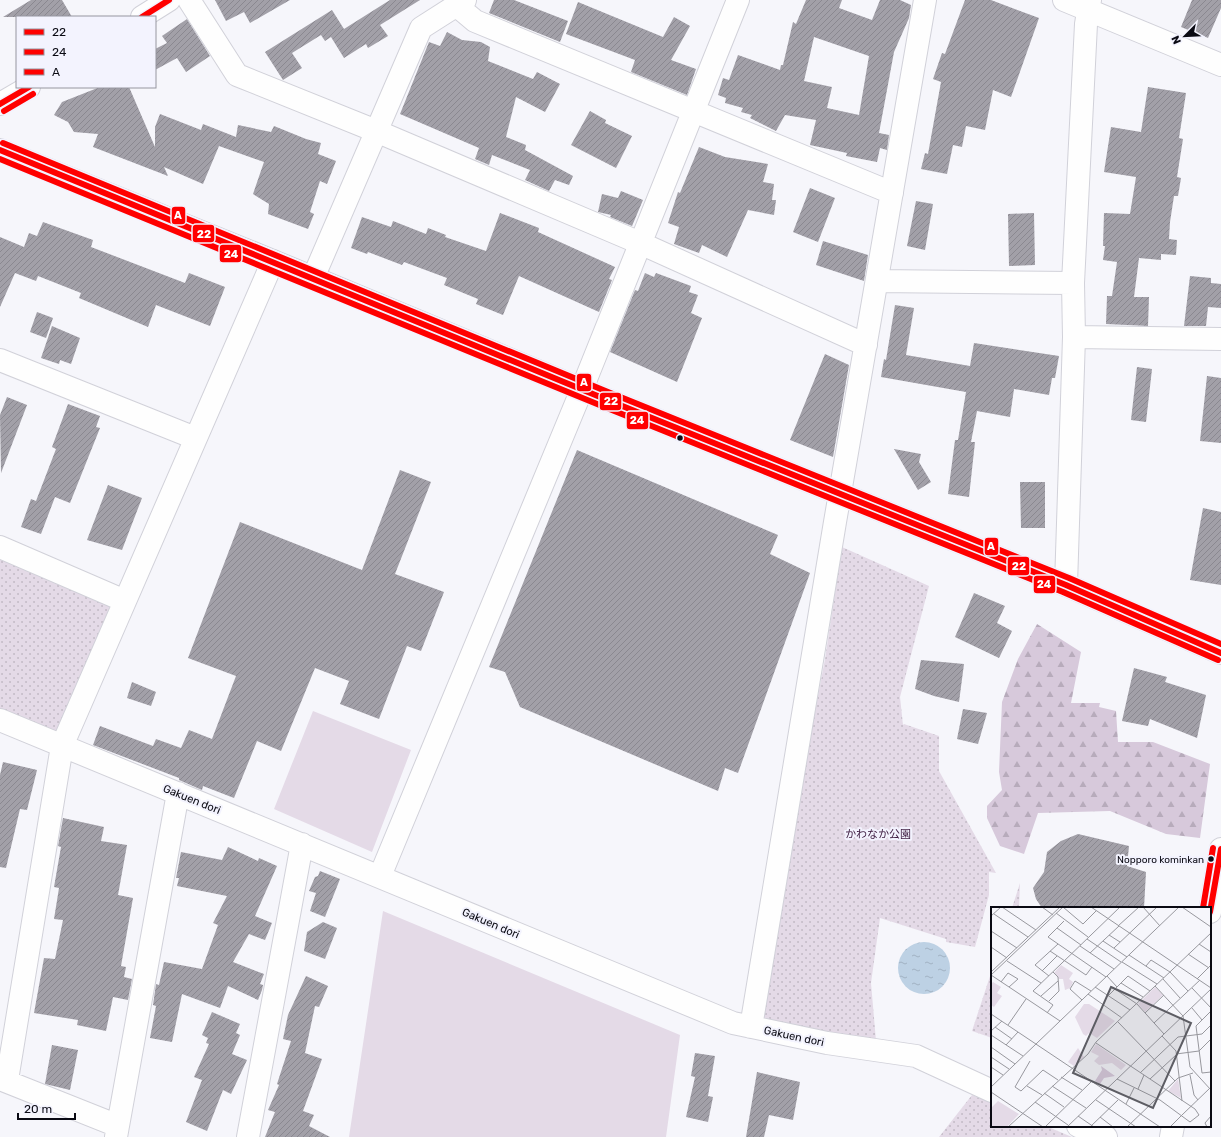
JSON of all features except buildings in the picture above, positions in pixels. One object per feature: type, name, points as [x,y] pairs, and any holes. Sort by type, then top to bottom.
[{"type":"main road","points":[[144,16],[169,0]]},
{"type":"main road","points":[[189,0],[237,75],[376,131],[640,243],[866,345]]},
{"type":"main road","points":[[380,876],[582,389],[738,0]]},
{"type":"main road","points":[[751,1027],[840,493],[925,0]]},
{"type":"main road","points":[[1064,0],[1090,5],[1221,65]]},
{"type":"main road","points":[[313,278],[421,28],[452,4],[475,21],[892,193]]},
{"type":"main road","points":[[1066,585],[1074,337],[1073,283],[1086,24],[1090,5]]},
{"type":"main road","points":[[0,104],[27,88]]},
{"type":"main road","points":[[0,150],[582,389],[1066,585],[1221,653]]},
{"type":"main road","points":[[178,793],[117,1132],[3,1080],[62,746],[273,261]]},
{"type":"main road","points":[[877,282],[1073,283]]},
{"type":"main road","points":[[1074,337],[1221,339]]},
{"type":"main road","points":[[0,360],[195,438]]},
{"type":"main road","points":[[0,547],[125,601]]},
{"type":"main road","name":"Gakuen dori","points":[[0,720],[733,1023],[827,1043],[916,1056],[991,1091]]},
{"type":"main road","points":[[248,1137],[302,844]]},
{"type":"main road","points":[[1211,907],[1220,863]]},
{"type":"main road","points":[[1081,1127],[1106,1137]]},
{"type":"main road","points":[[1172,1137],[1173,1127]]},
{"type":"green space","name":"かわなか公園","points":[[842,547],[929,586],[900,697],[903,725],[904,724],[939,736],[939,771],[996,873],[989,872],[989,895],[975,947],[946,942],[946,939],[880,918],[871,983],[876,1041],[811,1033],[757,1016],[825,659]]},
{"type":"green space","points":[[0,555],[112,602],[56,736],[0,712]]},
{"type":"green space","points":[[1037,624],[1081,652],[1071,703],[1100,703],[1099,707],[1116,711],[1118,742],[1153,742],[1210,764],[1200,838],[1166,834],[1110,811],[1038,813],[1024,854],[1000,846],[987,818],[987,806],[1002,790],[999,772],[1002,702],[1018,659]]},
{"type":"green space","points":[[313,711],[411,750],[372,852],[274,809]]},
{"type":"green space","points":[[1020,883],[1019,907],[1012,907]]},
{"type":"green space","points":[[383,911],[680,1035],[666,1137],[349,1137]]},
{"type":"green space","points":[[991,973],[991,1038],[972,1031]]},
{"type":"green space","points":[[972,1095],[991,1103],[991,1127],[1048,1127],[1072,1137],[939,1137]]},
{"type":"water","points":[[919,942],[929,942],[938,946],[946,954],[950,963],[950,973],[946,982],[938,990],[929,994],[919,994],[910,990],[902,982],[898,973],[898,963],[902,954],[910,946]]},
{"type":"transit line","name":"22","points":[[144,16],[169,0]]},
{"type":"transit line","name":"22","points":[[0,104],[27,88]]},
{"type":"transit line","name":"24","points":[[4,111],[33,94]]},
{"type":"transit line","name":"A","points":[[3,143],[608,392],[1069,578],[1221,644]]},
{"type":"transit line","name":"22","points":[[0,150],[605,399],[1066,585],[1221,653]]},
{"type":"transit line","name":"24","points":[[0,159],[602,406],[1063,592],[1218,660]]},
{"type":"transit line","name":"A","points":[[1203,907],[1213,848]]},
{"type":"transit line","name":"22","points":[[1211,907],[1221,849]]},
{"type":"place","name":"Nopporo kominkan","points":[[1211,859]]}]
